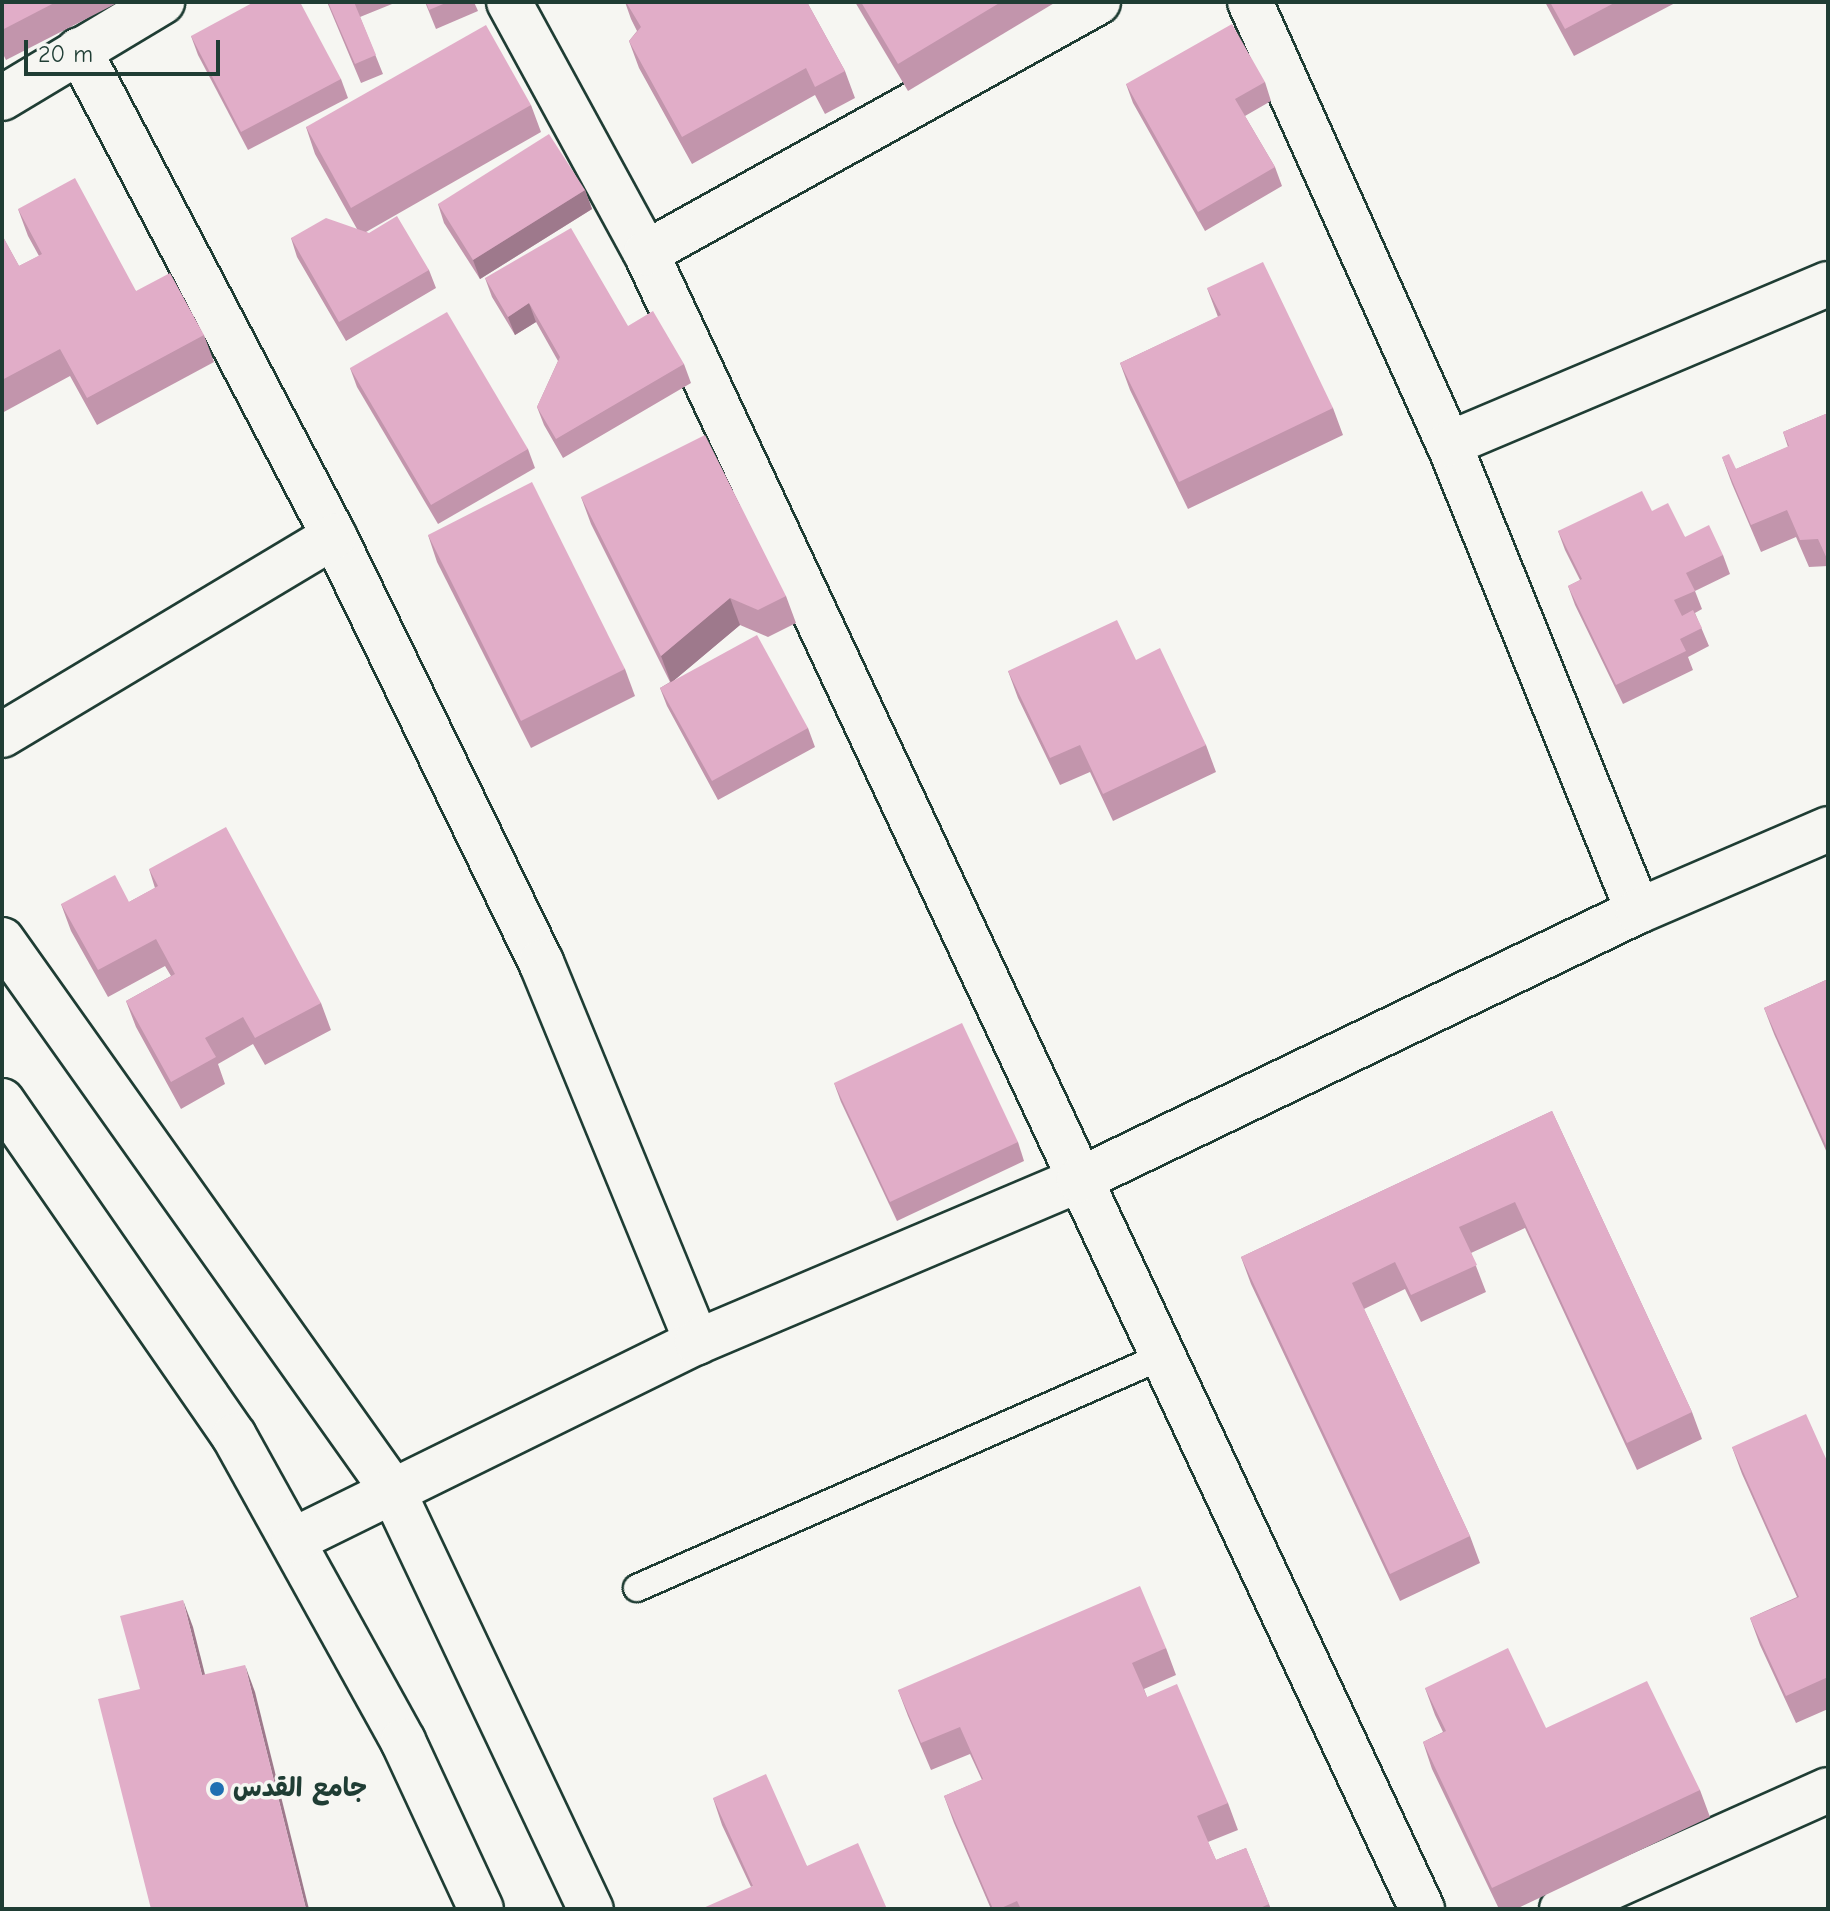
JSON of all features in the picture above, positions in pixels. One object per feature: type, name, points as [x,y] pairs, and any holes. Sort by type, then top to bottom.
[{"type":"street","points":[[2,98],[162,2]]},
{"type":"street","points":[[509,2],[646,253],[1422,1909]]},
{"type":"street","points":[[646,253],[1098,2]]},
{"type":"street","points":[[1250,2],[1449,444],[1638,911]]},
{"type":"street","points":[[79,50],[334,536],[541,962],[697,1342]]},
{"type":"street","points":[[1449,444],[1828,284]]},
{"type":"street","points":[[2,735],[334,536]]},
{"type":"street","points":[[294,1540],[697,1342],[1079,1180],[1638,911],[1828,829]]},
{"type":"street","points":[[2,940],[393,1491],[591,1909]]},
{"type":"street","points":[[2,1101],[234,1436],[403,1741],[481,1909]]},
{"type":"street","points":[[1562,1909],[1828,1790]]},
{"type":"lane","points":[[637,1588],[1165,1355]]},
{"type":"building","points":[[2,2],[56,2],[2,30]]},
{"type":"building","points":[[254,2],[300,2],[341,79],[241,132],[191,36]]},
{"type":"building","points":[[328,2],[354,2],[376,55],[355,64]]},
{"type":"building","points":[[426,2],[448,2],[429,10]]},
{"type":"building","points":[[626,2],[807,2],[845,71],[815,87],[806,68],[682,137],[629,41],[641,27]]},
{"type":"building","points":[[861,2],[1001,2],[898,64]]},
{"type":"building","points":[[1550,2],[1616,2],[1565,29]]},
{"type":"building","points":[[1232,24],[1265,82],[1235,99],[1275,167],[1198,212],[1126,84]]},
{"type":"building","points":[[486,25],[531,105],[351,208],[306,127]]},
{"type":"building","points":[[549,134],[585,190],[473,260],[438,204]]},
{"type":"building","points":[[75,178],[136,291],[170,273],[204,335],[87,398],[60,349],[2,380],[2,235],[19,266],[42,254],[18,209]]},
{"type":"building","points":[[397,216],[429,270],[339,322],[291,238],[326,218],[369,233]]},
{"type":"building","points":[[571,228],[628,326],[653,311],[684,364],[556,439],[537,407],[560,357],[529,303],[508,317],[485,278]]},
{"type":"building","points":[[1263,262],[1333,408],[1179,482],[1120,363],[1221,315],[1207,288]]},
{"type":"building","points":[[447,312],[528,449],[431,505],[350,368]]},
{"type":"building","points":[[1828,413],[1828,561],[1818,539],[1800,540],[1787,510],[1751,525],[1722,457],[1729,454],[1736,469],[1789,446],[1783,432]]},
{"type":"building","points":[[705,435],[786,596],[758,610],[730,598],[661,656],[581,497]]},
{"type":"building","points":[[532,482],[625,669],[521,721],[428,535]]},
{"type":"building","points":[[1642,491],[1652,511],[1668,503],[1685,537],[1709,525],[1723,555],[1686,573],[1695,591],[1674,600],[1682,616],[1693,610],[1702,628],[1680,639],[1686,651],[1616,685],[1568,586],[1582,579],[1558,531]]},
{"type":"building","points":[[1117,620],[1136,660],[1160,648],[1206,745],[1103,794],[1080,745],[1050,758],[1008,671]]},
{"type":"building","points":[[757,635],[808,728],[712,781],[660,688]]},
{"type":"building","points":[[226,827],[321,1003],[255,1038],[243,1017],[205,1038],[216,1057],[171,1082],[126,1001],[175,974],[156,939],[98,970],[61,904],[115,875],[129,902],[158,886],[149,869]]},
{"type":"building","points":[[1828,979],[1828,1150],[1764,1008]]},
{"type":"building","points":[[962,1023],[1018,1142],[890,1202],[834,1083]]},
{"type":"building","points":[[1552,1111],[1692,1412],[1627,1443],[1515,1202],[1459,1227],[1477,1265],[1411,1295],[1395,1262],[1352,1283],[1470,1536],[1390,1574],[1241,1257]]},
{"type":"building","points":[[1806,1414],[1828,1463],[1828,1677],[1786,1696],[1750,1618],[1799,1597],[1732,1447]]},
{"type":"building","points":[[1140,1586],[1166,1648],[1132,1663],[1147,1697],[1177,1684],[1228,1803],[1197,1816],[1216,1860],[1246,1848],[1269,1904],[1258,1909],[1021,1909],[1017,1901],[993,1909],[944,1796],[983,1779],[960,1727],[921,1743],[898,1690]]},
{"type":"building","points":[[183,1600],[202,1675],[245,1665],[306,1909],[151,1909],[98,1699],[140,1689],[120,1616]]},
{"type":"building","points":[[1508,1648],[1546,1728],[1647,1681],[1700,1790],[1492,1888],[1423,1742],[1446,1731],[1425,1688]]},
{"type":"building","points":[[766,1774],[807,1866],[858,1843],[887,1909],[701,1909],[753,1886],[713,1798]]},
{"type":"place","name":"جامع القدس","points":[[217,1789]]}]
